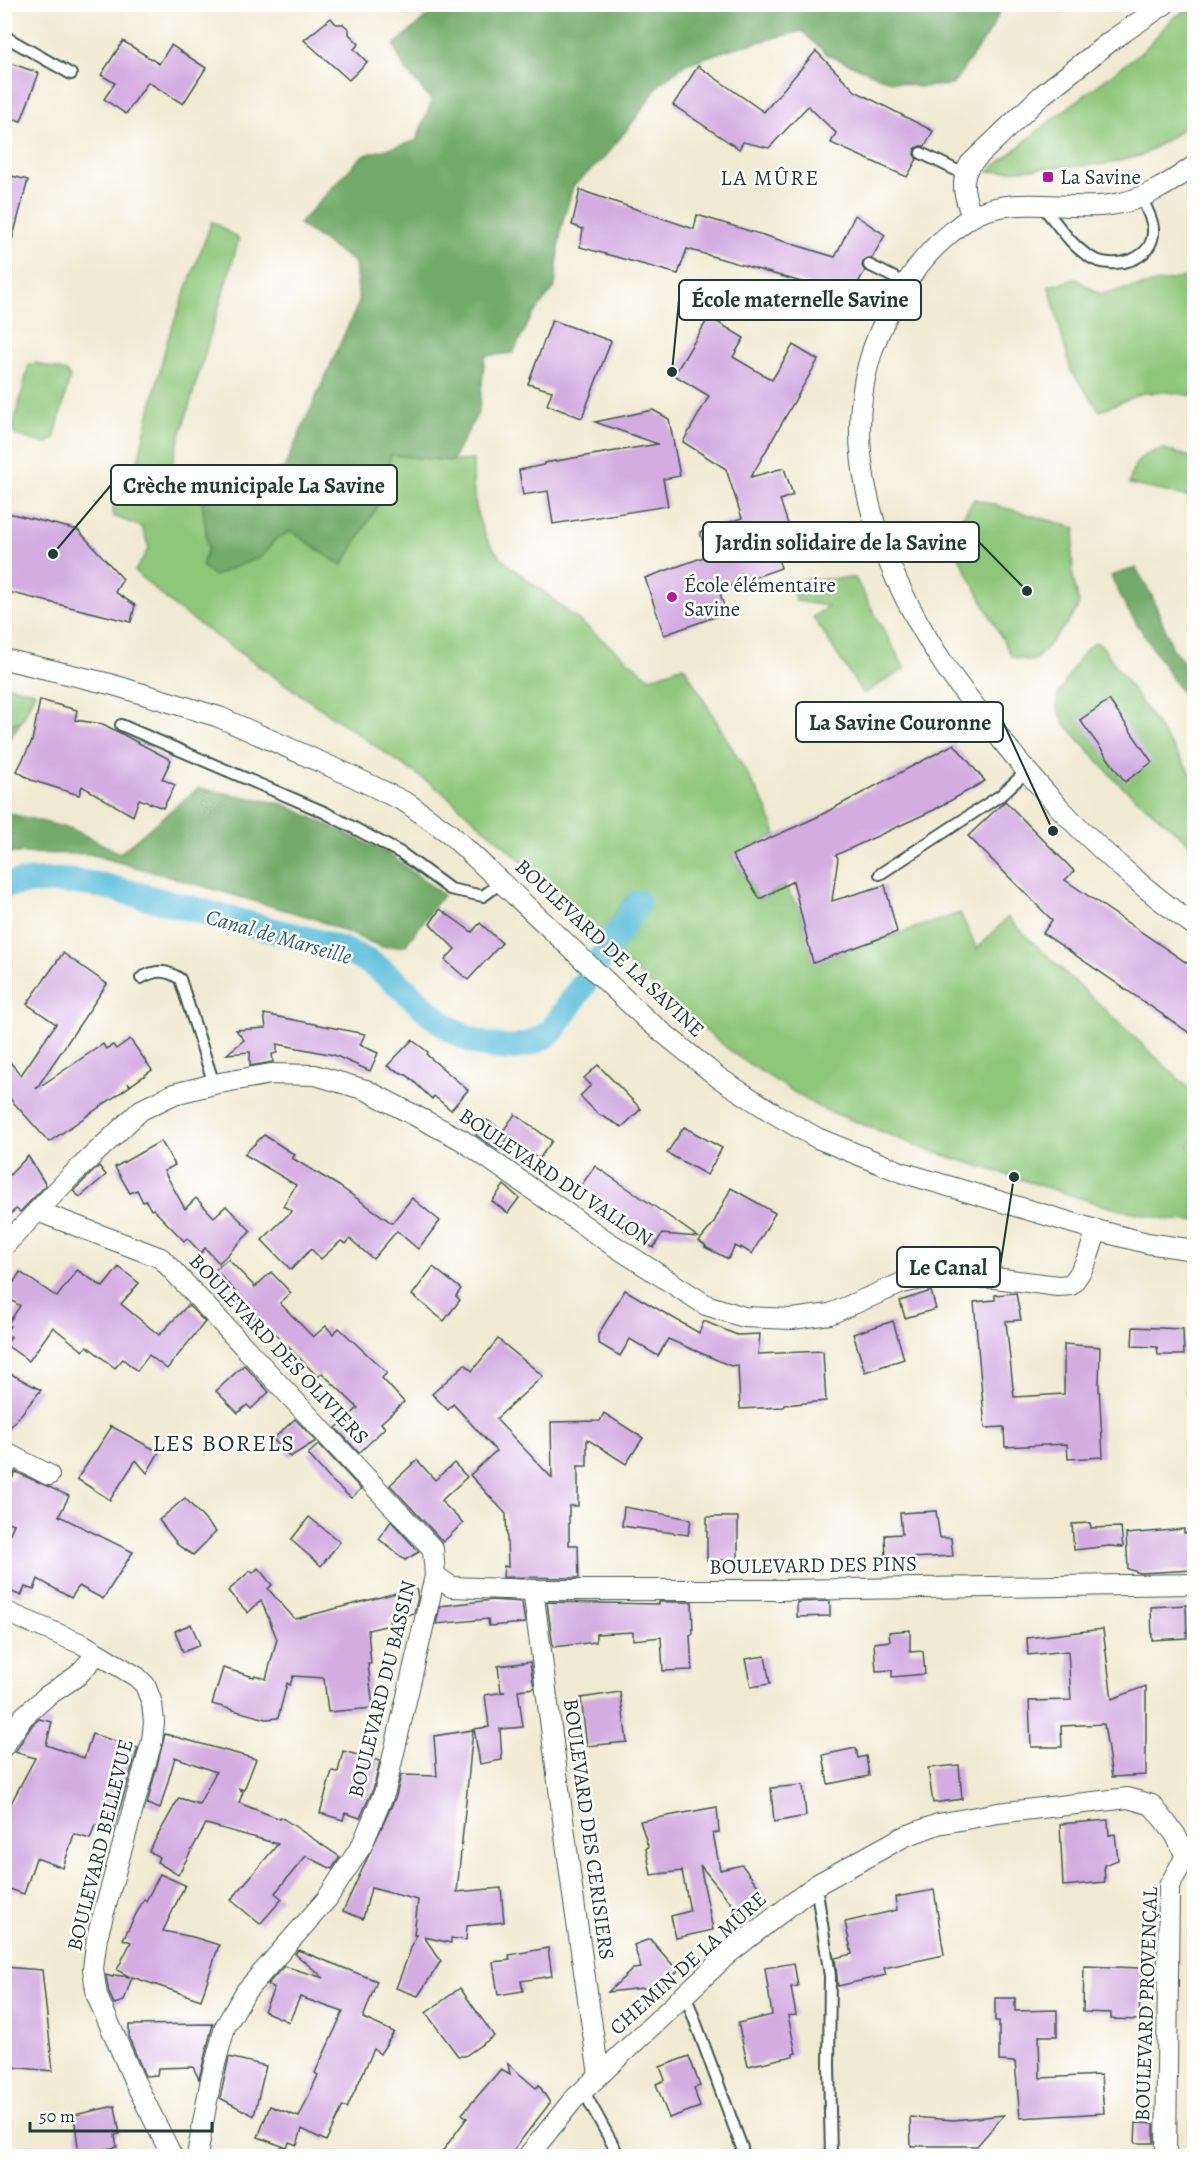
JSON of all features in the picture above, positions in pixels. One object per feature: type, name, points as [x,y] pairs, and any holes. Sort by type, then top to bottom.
[{"type":"street","points":[[972,217],[963,189],[964,174],[976,158],[1042,95],[1112,40],[1165,4]]},
{"type":"street","points":[[1194,166],[1142,198],[1110,205],[1006,207],[986,211],[972,217],[944,238],[922,260],[905,283],[881,325],[863,386],[859,421],[859,451],[863,481],[873,518],[899,589],[944,666],[1026,772],[1100,850],[1194,926]]},
{"type":"street","name":"BOULEVARD DE LA SAVINE","points":[[4,659],[110,684],[219,717],[352,776],[407,804],[449,833],[646,1019],[719,1078],[817,1138],[901,1172],[1096,1230],[1147,1243],[1194,1250]]},
{"type":"street","name":"BOULEVARD DU VALLON","points":[[4,1246],[141,1110],[174,1094],[272,1074],[315,1075],[366,1090],[462,1140],[602,1238],[706,1305],[744,1317],[792,1319],[830,1314],[902,1282],[938,1276],[995,1278],[1058,1286],[1071,1285],[1090,1255],[1096,1230]]},
{"type":"street","name":"BOULEVARD DES OLIVIERS","points":[[38,1211],[161,1258],[433,1549],[435,1576]]},
{"type":"street","points":[[4,1470],[10,1455],[49,1475]]},
{"type":"street","name":"BOULEVARD DES PINS","points":[[435,1576],[452,1587],[533,1590],[780,1590],[1194,1584]]},
{"type":"street","name":"BOULEVARD DU BASSIN","points":[[197,2157],[225,2027],[246,1991],[327,1899],[362,1845],[385,1791],[435,1576]]},
{"type":"street","name":"BOULEVARD DES CERISIERS","points":[[533,1590],[599,2075]]},
{"type":"street","points":[[4,1611],[84,1645],[98,1654],[77,1676],[47,1696],[23,1717],[4,1746]]},
{"type":"street","name":"BOULEVARD BELLEVUE","points":[[98,1654],[137,1677],[145,1685],[152,1703],[154,1722],[152,1741],[98,1937],[93,1969],[97,1996],[106,2018],[172,2157]]},
{"type":"street","name":"CHEMIN DE LA MÛRE","points":[[528,2157],[584,2090],[729,1953],[816,1885],[903,1837],[938,1824],[998,1813],[1128,1798],[1152,1805],[1190,1858]]},
{"type":"street","name":"BOULEVARD PROVENÇAL","points":[[1166,2157],[1169,1886],[1190,1858]]},
{"type":"lane","points":[[4,36],[71,74]]},
{"type":"lane","points":[[921,153],[964,174]]},
{"type":"lane","points":[[1042,206],[1065,234],[1089,257],[1112,264],[1132,260],[1143,253],[1150,244],[1153,228],[1142,198]]},
{"type":"lane","points":[[868,265],[905,283]]},
{"type":"lane","points":[[121,725],[324,812],[401,853],[450,889],[483,896],[502,882]]},
{"type":"lane","points":[[880,874],[1002,795],[1026,772]]},
{"type":"lane","points":[[141,978],[153,971],[170,972],[180,979],[214,1084]]},
{"type":"lane","points":[[816,1885],[830,1976],[831,2157]]},
{"type":"lane","points":[[685,1994],[742,2148],[743,2157]]},
{"type":"lane","points":[[584,2090],[619,2157]]},
{"type":"green space","points":[[441,5],[1003,5],[990,31],[952,85],[918,87],[884,79],[827,54],[802,31],[730,49],[686,64],[660,83],[636,118],[603,159],[573,186],[561,228],[555,287],[532,316],[513,353],[485,356],[479,411],[452,461],[391,455],[381,500],[342,566],[291,531],[275,539],[263,556],[214,576],[202,566],[208,548],[202,500],[284,468],[359,302],[355,263],[299,224],[362,156],[416,141],[432,101],[404,68],[394,45]]},
{"type":"green space","points":[[1194,5],[1194,113],[1179,132],[1143,155],[1107,164],[988,172],[1049,122],[1144,50],[1173,18]]},
{"type":"green space","points":[[212,221],[239,239],[164,490],[133,481],[167,341]]},
{"type":"green space","points":[[1194,277],[1194,396],[1167,392],[1142,393],[1100,411],[1071,371],[1049,286],[1076,279],[1100,294]]},
{"type":"green space","points":[[35,363],[66,372],[70,377],[54,439],[46,444],[15,435],[13,427],[29,365]]},
{"type":"green space","points":[[1164,449],[1194,458],[1194,498],[1129,484],[1139,460],[1149,453]]},
{"type":"green space","points":[[391,455],[452,461],[473,460],[474,490],[479,519],[492,547],[506,563],[650,678],[684,666],[767,808],[776,835],[732,856],[760,899],[785,886],[800,910],[813,962],[960,913],[977,949],[1008,917],[1194,1093],[1194,1138],[1189,1147],[1194,1151],[1194,1221],[1171,1220],[1112,1208],[931,1151],[818,1107],[738,1057],[618,956],[646,909],[627,896],[601,936],[517,857],[441,791],[175,607],[135,571],[149,548],[142,527],[113,516],[114,493],[202,500],[208,548],[202,566],[263,556],[275,539],[291,531],[381,500]]},
{"type":"green space","points":[[974,499],[1076,528],[1072,553],[1073,578],[1079,604],[1073,616],[1039,656],[1032,661],[1012,657],[952,544],[958,524]]},
{"type":"green space","points":[[1136,568],[1152,596],[1173,649],[1194,676],[1194,712],[1126,607],[1111,576]]},
{"type":"green space","points":[[855,578],[905,669],[863,694],[813,617],[828,606],[796,601],[789,580]]},
{"type":"green space","points":[[1096,642],[1102,646],[1194,778],[1193,846],[1117,782],[1065,724],[1057,707],[1057,697],[1079,658]]},
{"type":"green space","points":[[5,685],[35,692],[23,719],[5,727]]},
{"type":"green space","points":[[23,719],[5,745],[5,727]]},
{"type":"green space","points":[[198,788],[283,804],[389,854],[443,895],[405,946],[382,947],[313,918],[90,854],[5,853],[5,816],[7,813],[72,829],[120,853]]},
{"type":"green space","points":[[1185,1367],[1194,1368],[1194,1394],[1186,1393]]},
{"type":"building","points":[[331,18],[336,24],[343,24],[349,29],[349,34],[359,44],[354,49],[367,62],[349,80],[304,40]]},
{"type":"building","points":[[123,41],[159,64],[171,45],[206,68],[183,104],[148,82],[126,114],[104,99],[115,83],[101,75]]},
{"type":"building","points":[[816,51],[855,91],[933,131],[925,146],[915,149],[914,154],[917,159],[907,177],[831,143],[836,133],[808,106],[769,148],[743,142],[739,149],[673,105],[698,66],[764,112]]},
{"type":"building","points":[[4,61],[39,73],[21,121],[4,116]]},
{"type":"building","points":[[4,174],[28,180],[11,244],[4,243]]},
{"type":"building","points":[[580,190],[694,229],[697,215],[835,257],[855,215],[885,235],[872,258],[863,261],[862,266],[865,271],[850,296],[687,249],[678,274],[580,247],[583,229],[572,225]]},
{"type":"building","points":[[709,317],[744,338],[733,357],[772,380],[793,345],[818,360],[751,477],[784,468],[793,495],[780,500],[793,539],[774,546],[781,568],[719,590],[726,613],[664,635],[645,578],[707,556],[700,532],[742,518],[726,469],[683,442],[709,396],[674,375]]},
{"type":"building","points":[[552,320],[611,341],[582,418],[547,405],[552,391],[528,384]]},
{"type":"building","points":[[653,410],[669,419],[680,476],[663,479],[668,506],[553,524],[548,491],[523,495],[519,470],[544,465],[544,463],[658,444],[595,422]]},
{"type":"building","points":[[4,512],[78,530],[123,579],[115,592],[135,605],[131,622],[4,591]]},
{"type":"building","points":[[40,700],[77,710],[75,720],[103,724],[171,760],[162,779],[175,785],[163,808],[139,799],[133,816],[82,786],[79,795],[31,780],[17,771],[32,741]]},
{"type":"building","points":[[1109,700],[1152,762],[1125,782],[1080,720]]},
{"type":"building","points":[[954,744],[985,781],[934,810],[836,855],[838,858],[832,901],[885,885],[897,932],[813,963],[793,881],[760,899],[732,855],[815,818]]},
{"type":"building","points":[[1005,801],[1074,871],[1065,880],[1194,968],[1194,1036],[1043,933],[1052,920],[968,836]]},
{"type":"building","points":[[440,909],[472,932],[480,923],[502,943],[468,980],[445,960],[455,949],[430,924]]},
{"type":"building","points":[[63,953],[107,984],[36,1089],[103,1044],[106,1049],[113,1045],[116,1049],[130,1039],[152,1070],[131,1085],[128,1083],[130,1086],[49,1142],[4,1092],[4,1055],[21,1075],[56,1024],[27,1004]]},
{"type":"building","points":[[264,1014],[365,1034],[360,1045],[378,1053],[370,1071],[334,1055],[277,1044],[277,1053],[272,1054],[273,1062],[250,1066],[250,1052],[227,1054],[244,1040],[236,1030],[266,1028]]},
{"type":"building","points":[[412,1040],[468,1090],[451,1110],[434,1096],[432,1099],[408,1076],[387,1066]]},
{"type":"building","points":[[598,1065],[641,1109],[622,1127],[598,1114],[580,1096],[591,1085],[584,1078]]},
{"type":"building","points":[[515,1114],[552,1141],[539,1159],[508,1137],[498,1150],[476,1135],[487,1120],[503,1131]]},
{"type":"building","points":[[684,1127],[722,1148],[707,1175],[667,1153]]},
{"type":"building","points":[[264,1135],[295,1155],[292,1158],[339,1186],[392,1223],[412,1198],[440,1221],[418,1249],[397,1231],[373,1259],[350,1239],[346,1244],[341,1241],[321,1259],[311,1249],[291,1270],[262,1240],[292,1211],[283,1206],[296,1185],[244,1154]]},
{"type":"building","points":[[161,1141],[175,1165],[164,1171],[185,1209],[196,1198],[214,1217],[226,1206],[251,1231],[219,1263],[205,1248],[201,1253],[187,1238],[184,1241],[153,1209],[151,1210],[146,1201],[143,1202],[137,1190],[130,1193],[115,1167]]},
{"type":"building","points":[[28,1156],[46,1185],[20,1212],[16,1209],[4,1220],[4,1181]]},
{"type":"building","points":[[99,1166],[106,1175],[80,1197],[73,1191]]},
{"type":"building","points":[[595,1166],[698,1237],[662,1234],[653,1248],[597,1213],[598,1211],[594,1208],[599,1200],[580,1187]]},
{"type":"building","points":[[504,1185],[519,1198],[508,1213],[492,1201]]},
{"type":"building","points":[[731,1188],[775,1213],[752,1254],[735,1246],[728,1259],[705,1247],[699,1241],[713,1224]]},
{"type":"building","points":[[228,1259],[255,1287],[271,1272],[291,1293],[280,1303],[313,1337],[326,1326],[333,1334],[339,1328],[387,1373],[382,1378],[404,1402],[381,1423],[385,1428],[359,1453],[336,1428],[358,1408],[322,1373],[318,1377],[258,1316],[254,1319],[238,1303],[242,1299],[215,1270]]},
{"type":"building","points":[[119,1267],[139,1283],[121,1304],[159,1335],[188,1305],[205,1322],[167,1369],[149,1355],[137,1371],[123,1359],[115,1368],[87,1346],[83,1351],[53,1327],[29,1361],[6,1345],[11,1337],[5,1332],[10,1326],[7,1325],[20,1306],[5,1296],[20,1272],[57,1297],[77,1270],[103,1287]]},
{"type":"building","points":[[433,1267],[461,1289],[456,1296],[460,1300],[444,1321],[412,1295]]},
{"type":"building","points":[[625,1290],[699,1333],[704,1321],[737,1335],[760,1334],[758,1354],[823,1351],[826,1401],[784,1405],[784,1407],[740,1409],[738,1365],[731,1366],[668,1339],[658,1356],[630,1339],[620,1356],[598,1343],[598,1335]]},
{"type":"building","points":[[931,1291],[936,1309],[905,1318],[900,1301]]},
{"type":"building","points":[[1016,1293],[1021,1320],[1006,1321],[1014,1397],[1064,1394],[1064,1344],[1100,1347],[1099,1386],[1103,1457],[1068,1459],[1067,1444],[1005,1447],[1004,1427],[985,1428],[974,1302],[995,1300],[995,1295]]},
{"type":"building","points":[[893,1321],[904,1359],[865,1372],[853,1334]]},
{"type":"building","points":[[1133,1327],[1183,1329],[1184,1355],[1158,1355],[1157,1347],[1132,1346]]},
{"type":"building","points":[[498,1339],[543,1376],[496,1419],[552,1478],[551,1422],[600,1421],[604,1413],[643,1438],[626,1464],[587,1439],[587,1466],[578,1466],[578,1506],[569,1506],[569,1545],[578,1545],[579,1578],[503,1577],[504,1566],[508,1567],[506,1514],[470,1475],[496,1451],[453,1404],[448,1410],[432,1394],[465,1364],[472,1371]]},
{"type":"building","points":[[244,1365],[269,1392],[251,1409],[247,1405],[238,1413],[216,1391]]},
{"type":"building","points":[[11,1374],[41,1390],[4,1435],[4,1384]]},
{"type":"building","points":[[295,1419],[316,1441],[290,1457],[273,1439]]},
{"type":"building","points":[[109,1425],[159,1452],[147,1473],[136,1460],[110,1500],[77,1479],[111,1428]]},
{"type":"building","points":[[319,1444],[361,1489],[351,1498],[308,1454]]},
{"type":"building","points":[[417,1460],[435,1480],[454,1463],[467,1477],[441,1501],[463,1523],[443,1542],[390,1485]]},
{"type":"building","points":[[16,1472],[69,1496],[59,1516],[133,1552],[103,1599],[79,1586],[71,1598],[38,1579],[34,1590],[25,1587],[21,1596],[4,1588],[4,1547],[14,1524],[4,1521],[4,1482],[12,1479]]},
{"type":"building","points":[[185,1498],[216,1532],[193,1555],[179,1546],[159,1520]]},
{"type":"building","points":[[624,1507],[691,1519],[688,1535],[622,1526]]},
{"type":"building","points":[[936,1511],[940,1538],[951,1538],[953,1556],[886,1559],[885,1535],[902,1534],[900,1513]]},
{"type":"building","points":[[309,1517],[340,1542],[321,1566],[291,1540]]},
{"type":"building","points":[[707,1517],[738,1517],[738,1560],[707,1560]]},
{"type":"building","points":[[391,1521],[419,1552],[405,1560],[379,1539]]},
{"type":"building","points":[[1090,1523],[1091,1528],[1121,1527],[1123,1547],[1109,1546],[1074,1550],[1072,1524]]},
{"type":"building","points":[[1184,1529],[1184,1533],[1194,1532],[1194,1570],[1140,1573],[1128,1569],[1126,1534]]},
{"type":"building","points":[[258,1568],[272,1585],[268,1589],[295,1619],[416,1588],[418,1598],[414,1613],[389,1619],[390,1625],[368,1630],[371,1664],[368,1664],[373,1708],[328,1712],[324,1678],[293,1676],[290,1685],[287,1683],[278,1718],[266,1719],[212,1704],[223,1668],[266,1679],[277,1639],[261,1600],[248,1613],[228,1591],[250,1571],[253,1573]]},
{"type":"building","points":[[492,1600],[522,1602],[525,1623],[489,1626],[488,1619],[436,1624],[440,1606]]},
{"type":"building","points":[[830,1601],[830,1616],[797,1617],[797,1602]]},
{"type":"building","points":[[547,1602],[659,1604],[659,1602],[692,1602],[693,1634],[690,1635],[692,1670],[663,1671],[661,1637],[633,1640],[633,1632],[596,1634],[596,1642],[553,1647]]},
{"type":"building","points":[[1186,1605],[1187,1638],[1152,1640],[1151,1607]]},
{"type":"building","points":[[191,1624],[200,1645],[183,1652],[175,1631]]},
{"type":"building","points":[[1103,1629],[1112,1699],[1146,1686],[1146,1775],[1112,1777],[1104,1724],[1061,1726],[1062,1747],[1031,1747],[1029,1701],[1071,1700],[1068,1651],[1028,1655],[1027,1638]]},
{"type":"building","points":[[910,1630],[910,1652],[923,1651],[925,1674],[892,1677],[892,1670],[876,1671],[874,1643],[890,1641],[889,1632]]},
{"type":"building","points":[[765,1656],[770,1684],[751,1687],[745,1659]]},
{"type":"building","points":[[530,1662],[534,1688],[518,1690],[523,1727],[500,1729],[502,1760],[480,1764],[474,1729],[489,1727],[485,1695],[505,1692],[501,1692],[498,1666]]},
{"type":"building","points":[[620,1692],[627,1742],[587,1746],[581,1698]]},
{"type":"building","points":[[39,1719],[52,1722],[46,1745],[84,1758],[92,1734],[138,1748],[113,1830],[95,1825],[90,1839],[74,1834],[63,1868],[36,1858],[24,1894],[4,1887],[4,1800],[11,1803],[35,1758],[15,1752],[32,1725]]},
{"type":"building","points":[[473,1730],[457,1892],[501,1888],[504,1922],[467,1926],[466,1940],[451,1938],[451,1943],[424,1937],[441,1961],[418,1996],[396,1988],[416,1935],[414,1935],[418,1900],[371,1888],[363,1919],[343,1911],[396,1796],[401,1775],[437,1776],[434,1736]]},
{"type":"building","points":[[165,1734],[256,1759],[244,1790],[238,1788],[243,1792],[239,1803],[280,1819],[281,1817],[340,1857],[332,1869],[306,1856],[275,1893],[282,1899],[260,1924],[231,1900],[278,1844],[206,1824],[178,1875],[157,1862],[159,1857],[149,1851],[179,1798],[199,1804],[216,1772],[175,1757],[160,1809],[147,1804]]},
{"type":"building","points":[[856,1748],[858,1758],[866,1756],[869,1776],[828,1784],[823,1755]]},
{"type":"building","points":[[343,1751],[380,1761],[374,1787],[360,1818],[345,1813],[343,1820],[320,1813],[332,1771],[338,1772]]},
{"type":"building","points":[[959,1765],[962,1799],[933,1803],[928,1768]]},
{"type":"building","points":[[803,1785],[806,1816],[774,1822],[771,1788]]},
{"type":"building","points":[[717,1807],[719,1832],[713,1833],[720,1870],[742,1865],[764,1894],[740,1914],[700,1865],[713,1930],[676,1938],[671,1916],[690,1911],[682,1871],[651,1875],[646,1849],[648,1846],[640,1821]]},
{"type":"building","points":[[1108,1820],[1109,1835],[1115,1834],[1118,1860],[1104,1865],[1105,1882],[1063,1886],[1060,1824]]},
{"type":"building","points":[[160,1874],[185,1885],[163,1931],[219,1945],[201,2000],[132,1977],[124,2001],[114,2004],[109,1993],[106,1975],[130,1977],[117,1970],[131,1942],[123,1939]]},
{"type":"building","points":[[934,1890],[944,1955],[884,1968],[886,1975],[838,1986],[835,1958],[852,1954],[845,1922],[897,1910],[895,1897]]},
{"type":"building","points":[[650,1939],[678,1971],[661,1986],[608,1992],[633,1969],[641,1968],[634,1945]]},
{"type":"building","points":[[548,1948],[552,1976],[521,1981],[523,1991],[498,1995],[493,1962],[510,1960],[509,1955]]},
{"type":"building","points":[[298,1950],[377,1981],[363,2018],[394,2032],[380,2054],[374,2049],[347,2108],[343,2106],[326,2141],[302,2129],[297,2145],[289,2142],[287,2148],[258,2137],[270,2106],[299,2117],[318,2075],[315,2073],[343,2012],[300,1997],[289,2022],[264,2011],[274,1988],[267,1985],[284,1966],[324,1978],[295,1954]]},
{"type":"building","points":[[794,1963],[798,1986],[791,1987],[796,2015],[788,2016],[796,2053],[793,2056],[748,2066],[738,2023],[772,2015],[765,1968]]},
{"type":"building","points":[[1084,1966],[1141,1968],[1139,2020],[1111,2019],[1111,2013],[1083,2012]]},
{"type":"building","points":[[4,1967],[42,1970],[53,2071],[11,2067],[4,2040]]},
{"type":"building","points":[[460,1988],[494,2036],[465,2056],[458,2056],[426,2013]]},
{"type":"building","points":[[995,1998],[1015,1998],[1015,2011],[1057,2010],[1057,2036],[1039,2036],[1040,2078],[1101,2075],[1104,2113],[1020,2118],[1015,2062],[999,2061],[999,2021],[995,2021]]},
{"type":"building","points":[[213,2024],[199,2079],[193,2067],[158,2068],[157,2075],[145,2076],[129,2038],[129,2025]]},
{"type":"building","points":[[689,2056],[700,2086],[694,2088],[700,2107],[669,2118],[656,2084],[665,2080],[660,2067]]},
{"type":"building","points":[[229,2057],[266,2066],[254,2116],[220,2098]]},
{"type":"building","points":[[508,2064],[536,2088],[539,2085],[550,2103],[508,2157],[438,2157],[467,2118],[462,2114],[501,2069],[510,2074]]},
{"type":"building","points":[[115,2106],[120,2134],[115,2135],[117,2147],[79,2154],[74,2115]]},
{"type":"building","points":[[1004,2115],[977,2146],[911,2146],[910,2117],[954,2120]]},
{"type":"building","points":[[1136,2123],[1154,2124],[1154,2143],[1135,2143]]},
{"type":"waterway","name":"Canal de Marseille","points":[[4,885],[54,881],[104,886],[333,947],[358,957],[384,972],[449,1028],[479,1043],[498,1047],[527,1044],[552,1031],[638,903]]},
{"type":"place","name":"La Savine","points":[[1048,177]]},
{"type":"place","name":"École maternelle Savine","points":[[672,372]]},
{"type":"place","name":"Crèche municipale La Savine","points":[[53,554]]},
{"type":"place","name":"Jardin solidaire de la Savine","points":[[1027,591]]},
{"type":"place","name":"École élémentaire Savine","points":[[672,597]]},
{"type":"place","name":"La Savine Couronne","points":[[1053,831]]},
{"type":"place","name":"Le Canal","points":[[1014,1177]]},
{"type":"district","name":"LA MÛRE","points":[[770,177]]},
{"type":"district","name":"LES BORELS","points":[[224,1443]]}]
